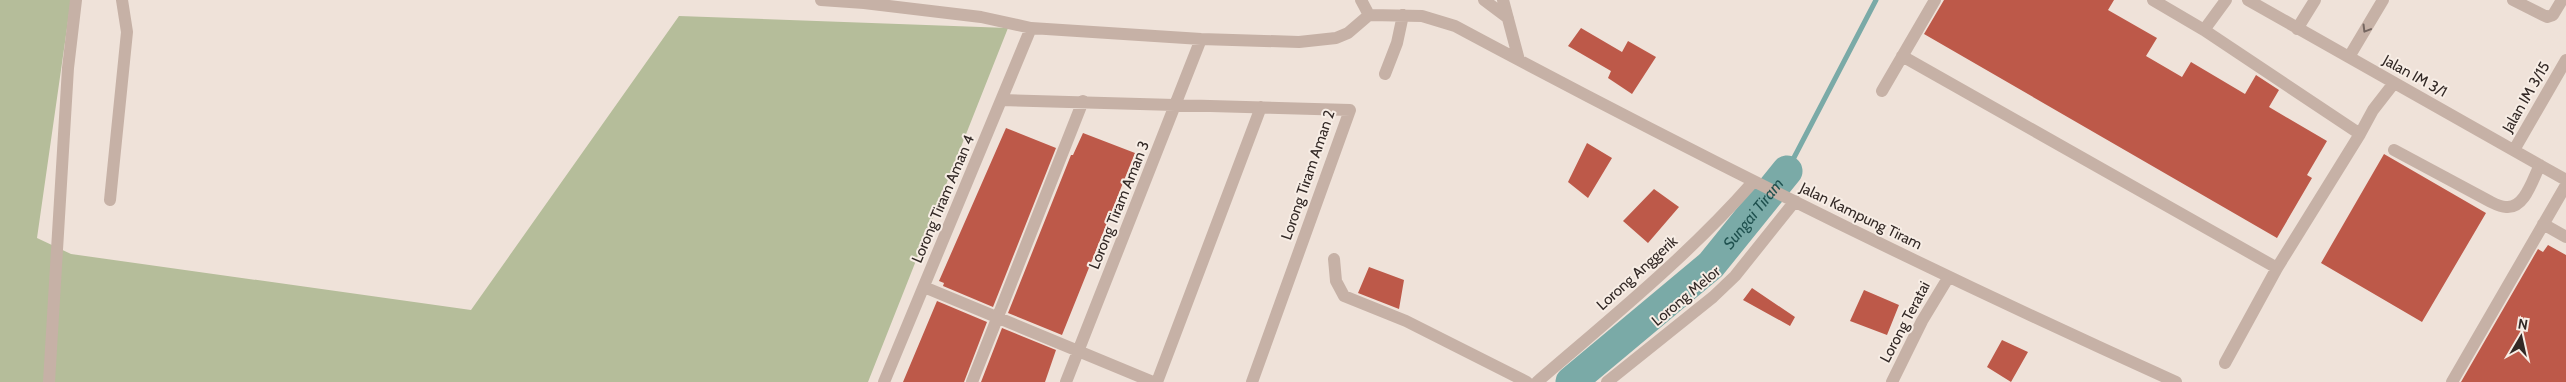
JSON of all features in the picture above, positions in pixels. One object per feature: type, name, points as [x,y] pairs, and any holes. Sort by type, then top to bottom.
[{"type":"street","points":[[49,382],[68,68],[76,0]]},
{"type":"street","points":[[110,200],[127,32],[122,0]]},
{"type":"street","points":[[820,0],[864,2],[981,17],[1032,28],[1201,39],[1319,41],[1348,33],[1369,15],[1361,0]]},
{"type":"street","points":[[1484,0],[1508,18]]},
{"type":"street","points":[[1503,0],[1519,60]]},
{"type":"street","points":[[1882,91],[1935,0]]},
{"type":"street","points":[[2153,0],[2204,30],[2360,134]]},
{"type":"street","points":[[2204,30],[2226,0]]},
{"type":"street","name":"Jalan IM 3/1","points":[[2248,0],[2296,29],[2566,180]]},
{"type":"street","points":[[2296,29],[2315,0]]},
{"type":"street","points":[[2349,57],[2383,0]]},
{"type":"street","points":[[2513,0],[2547,17],[2553,14],[2562,0]]},
{"type":"street","name":"Jalan Kampung Tiram","points":[[1369,15],[1403,15],[1439,19],[1758,184],[1948,278],[2169,381]]},
{"type":"street","points":[[1385,74],[1395,50],[1403,15]]},
{"type":"street","name":"Lorong Tiram Aman 4","points":[[884,382],[1032,28]]},
{"type":"street","name":"Lorong Tiram Aman 3","points":[[1066,382],[1177,105],[1201,39]]},
{"type":"street","points":[[1902,56],[2276,268]]},
{"type":"street","name":"Jalan IM 3/15","points":[[2514,150],[2566,60]]},
{"type":"street","points":[[2225,363],[2276,268],[2373,110],[2394,83]]},
{"type":"street","name":"Lorong Tiram Aman 2","points":[[1002,100],[1350,110],[1252,382]]},
{"type":"street","points":[[972,382],[1083,101]]},
{"type":"street","points":[[924,287],[1078,352],[1155,382],[1260,107]]},
{"type":"street","points":[[2394,150],[2490,202],[2506,208],[2524,198],[2540,165]]},
{"type":"street","name":"Lorong Anggerik","points":[[1536,382],[1661,275],[1758,184]]},
{"type":"street","points":[[2452,382],[2566,185]]},
{"type":"street","name":"Lorong Melor","points":[[1607,382],[1713,297],[1734,276],[1789,199]]},
{"type":"street","points":[[2543,224],[2566,237]]},
{"type":"street","points":[[1334,259],[1336,281],[1344,296],[1423,329],[1527,382]]},
{"type":"street","name":"Lorong Teratai","points":[[1892,382],[1922,322],[1948,278]]},
{"type":"green space","points":[[0,0],[71,0],[37,238],[71,254],[471,310],[679,16],[1008,28],[868,382],[0,382]]},
{"type":"building","points":[[1944,0],[2114,0],[2108,10],[2157,38],[2146,56],[2182,77],[2191,62],[2245,94],[2256,75],[2279,90],[2269,107],[2327,141],[2307,175],[2312,178],[2277,238],[1924,34]]},
{"type":"building","points":[[1581,28],[1622,52],[1628,41],[1656,57],[1632,94],[1608,78],[1611,71],[1568,46]]},
{"type":"building","points":[[1006,128],[1056,148],[993,307],[943,286],[944,283],[939,281]]},
{"type":"building","points":[[1083,133],[1135,153],[1062,335],[1008,313],[1071,155],[1073,155]]},
{"type":"building","points":[[1587,143],[1612,158],[1588,198],[1568,182]]},
{"type":"building","points":[[2384,154],[2486,213],[2422,322],[2321,263]]},
{"type":"building","points":[[1654,189],[1679,207],[1648,243],[1623,221]]},
{"type":"building","points":[[2548,245],[2566,255],[2566,382],[2461,382],[2538,249],[2543,252]]},
{"type":"building","points":[[1369,267],[1404,280],[1399,309],[1358,293]]},
{"type":"building","points":[[1752,288],[1795,317],[1790,326],[1743,300]]},
{"type":"building","points":[[1864,290],[1899,305],[1887,335],[1850,321]]},
{"type":"building","points":[[937,301],[987,322],[964,382],[903,382]]},
{"type":"building","points":[[1002,328],[1056,350],[1045,382],[981,382]]},
{"type":"building","points":[[2002,340],[2028,352],[2011,382],[1987,367]]},
{"type":"waterway","name":"Sungai Tiram","points":[[1787,171],[1876,0]]},
{"type":"waterway","name":"Sungai Tiram","points":[[1571,382],[1711,265],[1787,171]]}]
